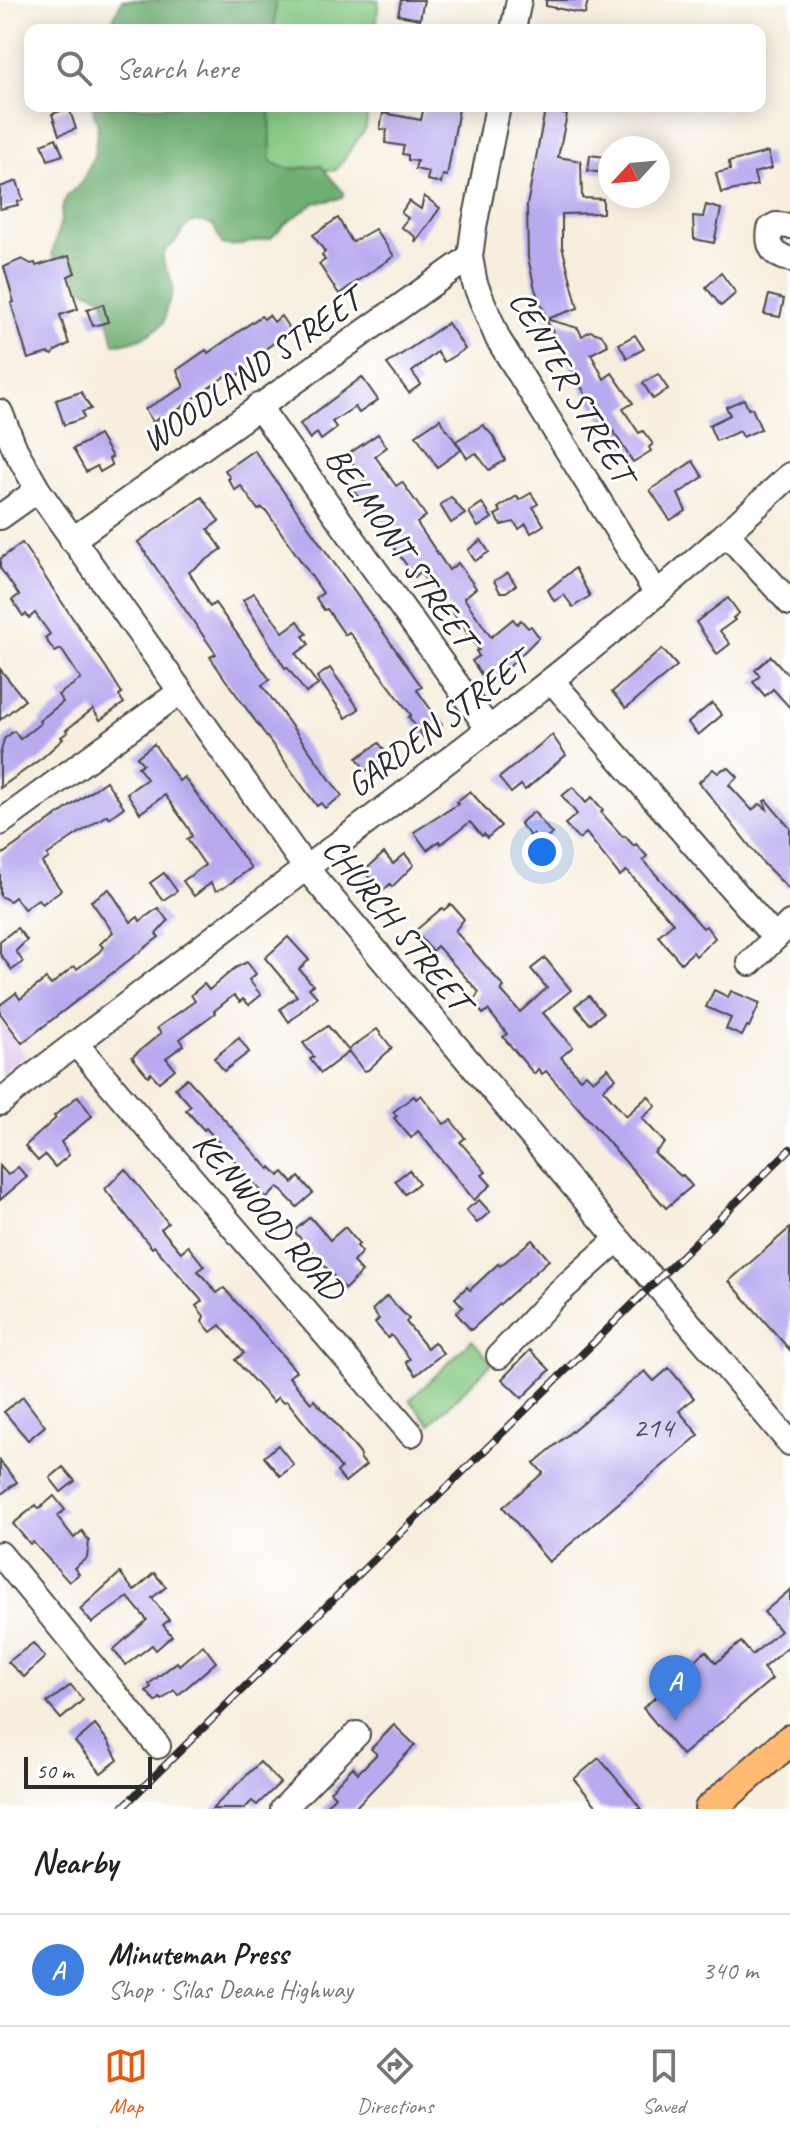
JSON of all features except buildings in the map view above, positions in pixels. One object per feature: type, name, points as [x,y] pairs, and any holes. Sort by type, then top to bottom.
[{"type":"main road","points":[[710,1809],[790,1740]]},
{"type":"street","points":[[514,24],[519,0]]},
{"type":"street","name":"CENTER STREET","points":[[497,112],[470,257],[485,312],[498,339],[657,594]]},
{"type":"street","points":[[790,226],[776,225],[770,229],[768,239],[772,251],[790,259]]},
{"type":"street","name":"WOODLAND STREET","points":[[72,540],[470,257]]},
{"type":"street","name":"BELMONT STREET","points":[[258,406],[488,728]]},
{"type":"street","name":"CHURCH STREET","points":[[0,412],[15,449],[38,490],[305,867],[790,1443]]},
{"type":"street","name":"GARDEN STREET","points":[[0,1103],[552,681],[727,534],[790,475]]},
{"type":"street","points":[[0,517],[38,490]]},
{"type":"street","points":[[727,534],[790,603]]},
{"type":"street","points":[[552,681],[782,930],[750,963]]},
{"type":"street","points":[[0,823],[180,692]]},
{"type":"street","name":"KENWOOD ROAD","points":[[76,1044],[411,1434]]},
{"type":"street","points":[[499,1356],[576,1275],[617,1240]]},
{"type":"street","points":[[0,1554],[158,1746]]},
{"type":"street","points":[[283,1809],[357,1734]]},
{"type":"shaded area","points":[[0,1018],[26,1055],[0,1075]]},
{"type":"green space","points":[[122,0],[276,0],[274,24],[111,24]]},
{"type":"green space","points":[[276,0],[379,0],[377,24],[274,24]]},
{"type":"green space","points":[[94,112],[270,112],[271,161],[288,168],[320,165],[344,193],[342,198],[315,203],[271,238],[232,246],[222,244],[213,225],[189,224],[164,254],[163,261],[173,290],[163,322],[145,336],[114,344],[103,297],[85,290],[73,274],[56,263],[52,254],[63,205],[67,196],[82,182],[94,156],[98,126]]},
{"type":"green space","points":[[270,112],[367,112],[366,128],[336,170],[327,171],[320,165],[294,169],[271,161]]},
{"type":"green space","points":[[472,1340],[492,1363],[430,1424],[410,1400]]},
{"type":"railway","points":[[121,1809],[790,1149]]},
{"type":"place","name":"Minuteman Press","points":[[675,1721]]}]
